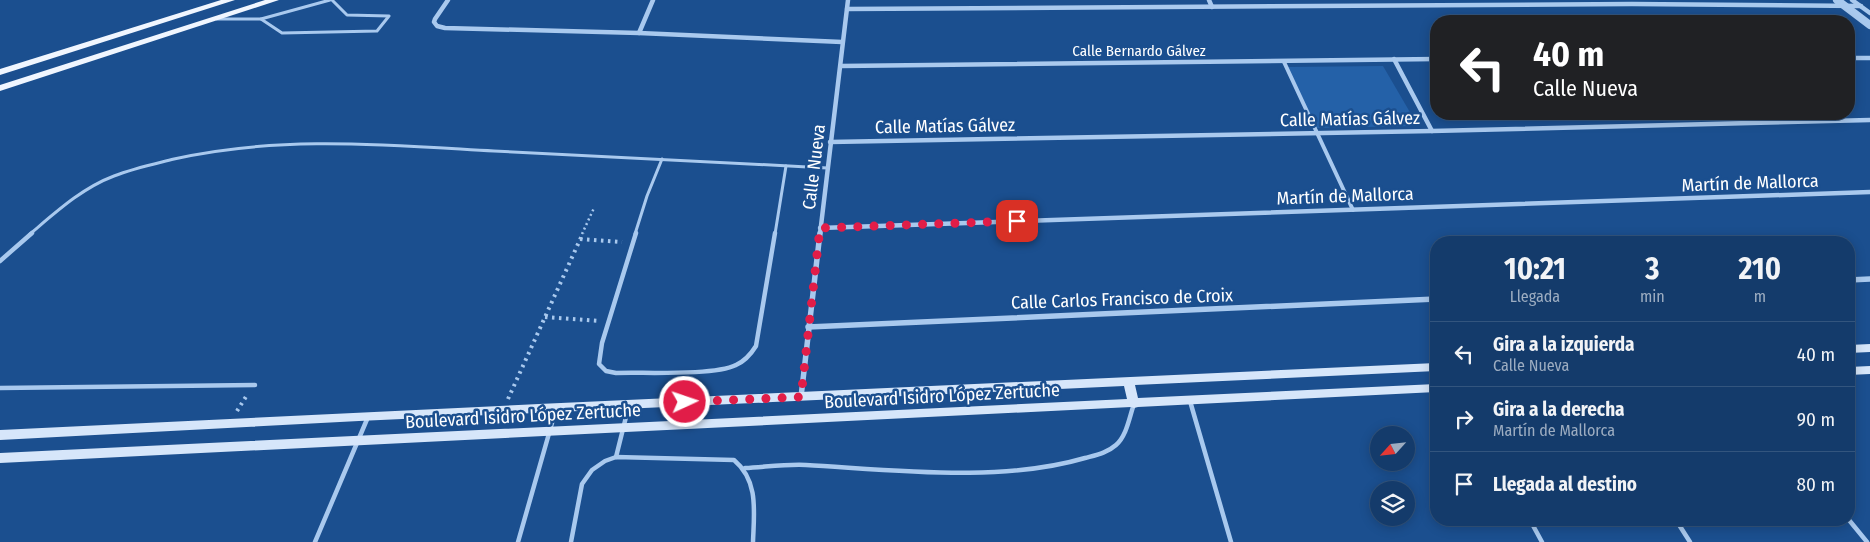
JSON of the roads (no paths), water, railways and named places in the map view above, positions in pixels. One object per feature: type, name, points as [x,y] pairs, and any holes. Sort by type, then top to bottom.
[{"type":"main road","points":[[0,72],[230,0]]},
{"type":"main road","points":[[0,88],[274,0]]},
{"type":"main road","points":[[1855,349],[1870,348]]},
{"type":"main road","name":"Boulevard Isidro López Zertuche","points":[[0,435],[369,415],[629,405],[1430,366]]},
{"type":"main road","points":[[1855,371],[1870,370]]},
{"type":"main road","points":[[1128,381],[1134,404]]},
{"type":"main road","name":"Boulevard Isidro López Zertuche","points":[[0,458],[1430,388]]},
{"type":"street","points":[[448,0],[434,22],[437,26],[445,28],[639,33],[842,42]]},
{"type":"street","points":[[639,33],[654,0]]},
{"type":"street","name":"Calle Nueva","points":[[801,397],[848,0]]},
{"type":"street","points":[[1209,0],[1212,7]]},
{"type":"street","points":[[1394,0],[1398,7]]},
{"type":"street","points":[[1837,0],[1870,25]]},
{"type":"street","points":[[1852,0],[1870,12]]},
{"type":"street","points":[[847,9],[1398,7],[1631,2],[1860,6]]},
{"type":"street","points":[[1855,58],[1870,58]]},
{"type":"street","points":[[1394,59],[1432,131]]},
{"type":"street","name":"Calle Bernardo Gálvez","points":[[841,66],[1430,59]]},
{"type":"street","points":[[1284,62],[1353,210]]},
{"type":"street","name":"Calle Matías Gálvez","points":[[830,142],[1432,131],[1870,120]]},
{"type":"street","name":"Martín de Mallorca","points":[[820,228],[1870,192]]},
{"type":"street","points":[[1855,280],[1870,279]]},
{"type":"street","name":"Calle Carlos Francisco de Croix","points":[[808,327],[1430,299]]},
{"type":"lane","points":[[215,19],[261,19],[331,0],[347,15],[389,16],[377,30],[282,33],[261,19]]},
{"type":"lane","points":[[0,261],[72,201],[97,184],[116,175],[152,164],[231,147],[284,142],[339,143],[828,168]]},
{"type":"lane","points":[[662,159],[647,196],[599,355],[600,364],[606,372],[616,374],[720,370],[733,367],[751,355],[756,346],[786,166]]},
{"type":"lane","points":[[0,388],[255,385]]},
{"type":"lane","points":[[1190,401],[1231,542]]},
{"type":"lane","points":[[745,468],[804,465],[847,469],[951,472],[1028,470],[1072,462],[1103,453],[1115,446],[1123,437],[1134,404]]},
{"type":"lane","points":[[616,456],[629,405]]},
{"type":"lane","points":[[518,542],[556,408]]},
{"type":"lane","points":[[315,542],[369,415]]},
{"type":"lane","points":[[571,542],[582,484],[592,468],[602,461],[616,456],[734,460],[745,468],[752,483],[753,542]]},
{"type":"lane","points":[[1533,526],[1542,542]]},
{"type":"lane","points":[[1680,526],[1690,542]]},
{"type":"lane","points":[[1854,526],[1867,542]]}]
